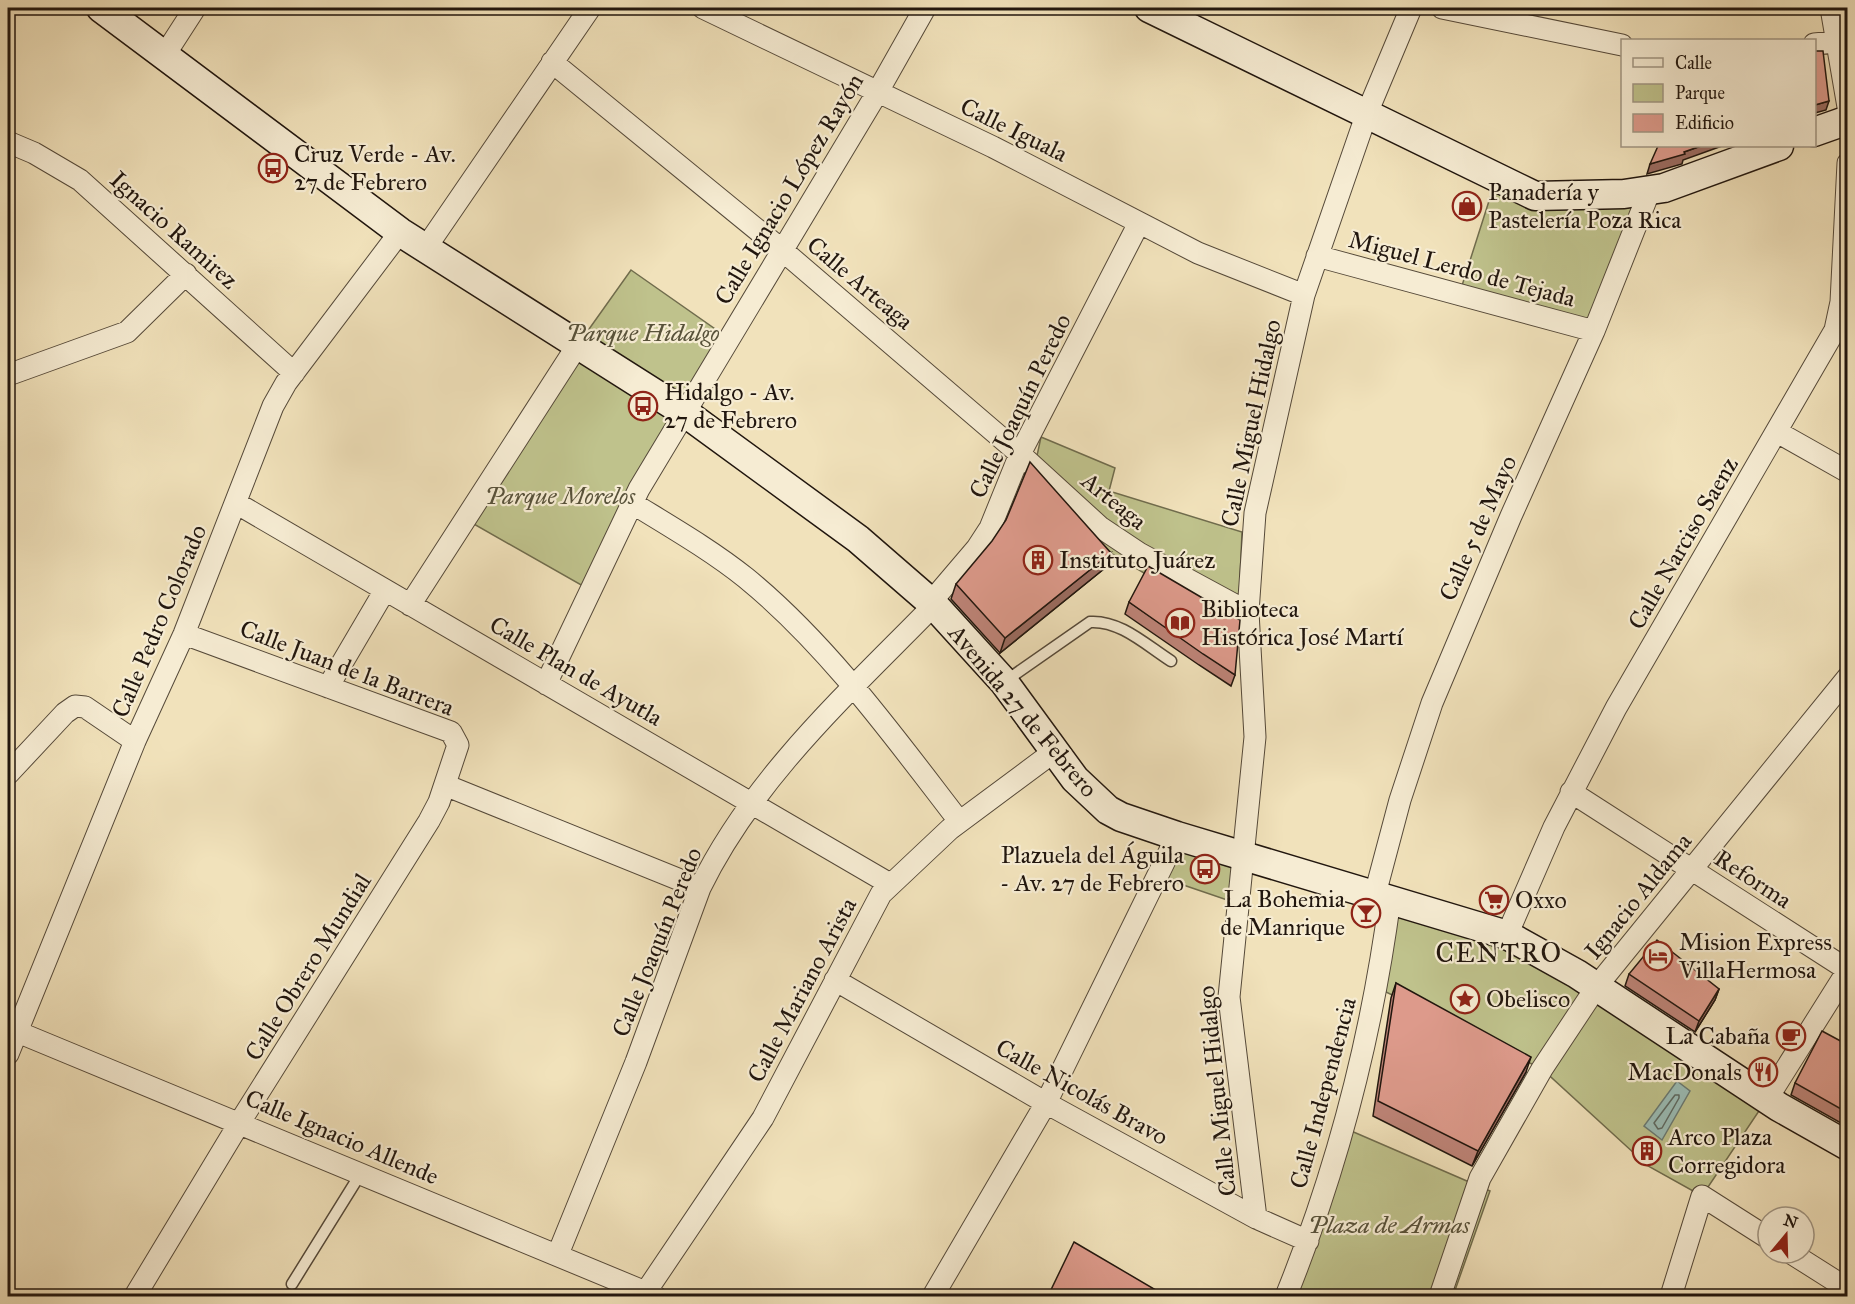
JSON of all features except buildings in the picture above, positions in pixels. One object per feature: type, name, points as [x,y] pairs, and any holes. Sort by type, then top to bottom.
[{"type":"main road","name":"Avenida 27 de Febrero","points":[[100,8],[400,232],[684,412],[842,526],[932,603],[1004,682],[1085,790],[1108,810],[1121,817],[1177,836],[1507,935],[1597,986],[1767,1099],[1848,1146]]},
{"type":"main road","points":[[1149,8],[1367,113],[1524,193],[1545,198],[1637,192],[1680,183],[1776,147]]},
{"type":"main road","points":[[1816,132],[1848,120]]},
{"type":"street","points":[[164,56],[195,8]]},
{"type":"street","points":[[425,249],[590,8]]},
{"type":"street","name":"Calle Iguala","points":[[703,8],[978,140],[1198,253],[1304,295]]},
{"type":"street","name":"Calle Ignacio López Rayón","points":[[546,684],[632,503],[684,412],[877,93],[925,8]]},
{"type":"street","name":"Calle Miguel Hidalgo","points":[[1256,1218],[1229,997],[1255,737],[1248,612],[1253,530],[1258,496],[1304,295],[1367,113],[1410,8]]},
{"type":"street","points":[[1442,8],[1621,45]]},
{"type":"street","points":[[1831,8],[1825,43],[1848,107]]},
{"type":"street","name":"Calle Arteaga","points":[[552,62],[782,250],[1020,454]]},
{"type":"street","name":"Ignacio Ramirez","points":[[8,142],[34,153],[80,180],[294,373]]},
{"type":"street","name":"Calle Narciso Saenz","points":[[1507,935],[1537,862],[1616,708],[1826,347],[1839,316],[1848,163]]},
{"type":"street","name":"Calle 5 de Mayo","points":[[1383,897],[1400,800],[1435,695],[1511,516],[1594,331],[1637,192]]},
{"type":"street","name":"Calle Joaquín Peredo","points":[[558,1254],[636,1062],[700,888],[713,862],[753,802],[780,767],[932,603],[977,548],[990,528],[1020,454],[1139,223]]},
{"type":"street","name":"Calle Pedro Colorado","points":[[8,1054],[12,1030],[135,741],[184,634],[273,406],[294,373],[400,232]]},
{"type":"street","name":"Miguel Lerdo de Tejada","points":[[1317,256],[1594,331]]},
{"type":"street","points":[[8,375],[127,332],[186,274]]},
{"type":"street","points":[[410,605],[577,346]]},
{"type":"street","points":[[1777,432],[1848,472]]},
{"type":"street","name":"Arteaga","points":[[1020,454],[1119,541],[1248,612]]},
{"type":"street","name":"Calle Plan de Ayutla","points":[[236,503],[753,802],[890,884]]},
{"type":"street","points":[[632,503],[698,543],[745,578],[781,611],[854,688],[959,822]]},
{"type":"street","points":[[328,687],[385,590]]},
{"type":"street","name":"Calle Juan de la Barrera","points":[[184,634],[453,734],[458,745],[445,785]]},
{"type":"street","name":"Ignacio Aldama","points":[[1440,1296],[1480,1178],[1542,1069],[1597,986],[1848,677]]},
{"type":"street","points":[[8,774],[65,713],[75,706],[85,707],[135,741]]},
{"type":"street","name":"Calle Mariano Arista","points":[[648,1295],[763,1118],[879,897],[890,884],[959,822],[1055,751]]},
{"type":"street","points":[[445,785],[700,888]]},
{"type":"street","name":"Calle Obrero Mundial","points":[[135,1296],[240,1122],[418,840],[433,814],[445,785]]},
{"type":"street","name":"Reforma","points":[[1571,792],[1848,970]]},
{"type":"street","points":[[933,1296],[1046,1103],[1177,836]]},
{"type":"street","name":"Calle Independencia","points":[[1286,1296],[1308,1241],[1348,1106],[1378,988],[1383,897]]},
{"type":"street","points":[[1767,1099],[1848,970]]},
{"type":"street","name":"Calle Nicolás Bravo","points":[[835,980],[1046,1103],[1256,1218],[1308,1241]]},
{"type":"street","name":"Calle Ignacio Allende","points":[[12,1030],[558,1254],[648,1295]]},
{"type":"street","points":[[1671,1296],[1702,1196],[1756,1230]]},
{"type":"street","points":[[1810,1265],[1848,1289]]},
{"type":"lane","points":[[1593,184],[1637,192]]},
{"type":"lane","points":[[1004,682],[1089,622],[1103,621],[1116,625],[1171,661]]},
{"type":"lane","points":[[292,1284],[361,1173]]},
{"type":"green space","points":[[1496,179],[1650,190],[1594,331],[1459,295]]},
{"type":"green space","name":"Parque Morelos","points":[[631,270],[728,338],[590,590],[465,519],[577,346]]},
{"type":"green space","points":[[1041,437],[1115,468],[1109,491],[1242,532],[1239,602],[1242,632],[1099,546],[1035,465]]},
{"type":"green space","points":[[1177,836],[1243,855],[1236,903],[1157,876]]},
{"type":"green space","points":[[1390,899],[1507,935],[1767,1099],[1702,1196],[1648,1166],[1542,1069],[1378,988]]},
{"type":"green space","name":"Plaza de Armas","points":[[1342,1127],[1490,1191],[1453,1296],[1286,1296]]},
{"type":"water","points":[[1677,1081],[1690,1091],[1662,1140],[1644,1126]]},
{"type":"place","name":"Cruz Verde - Av. 27 de Febrero","points":[[273,168]]},
{"type":"place","name":"Panadería y Pastelería Poza Rica","points":[[1467,206]]},
{"type":"place","name":"Hidalgo - Av. 27 de Febrero","points":[[643,406]]},
{"type":"place","name":"Instituto Juárez","points":[[1038,560]]},
{"type":"place","name":"Biblioteca Histórica José Martí","points":[[1180,623]]},
{"type":"place","name":"Plazuela del Águila - Av. 27 de Febrero","points":[[1205,869]]},
{"type":"place","name":"Oxxo","points":[[1494,900]]},
{"type":"place","name":"La Bohemia de Manrique","points":[[1366,913]]},
{"type":"place","name":"Mision Express VillaHermosa","points":[[1658,956]]},
{"type":"place","name":"Obelisco","points":[[1465,999]]},
{"type":"place","name":"La Cabaña","points":[[1791,1036]]},
{"type":"place","name":"MacDonals","points":[[1763,1072]]},
{"type":"place","name":"Arco Plaza Corregidora","points":[[1647,1151]]},
{"type":"district","name":"CENTRO","points":[[1499,952]]},
{"type":"park label","name":"Parque Hidalgo","points":[[643,333]]}]
